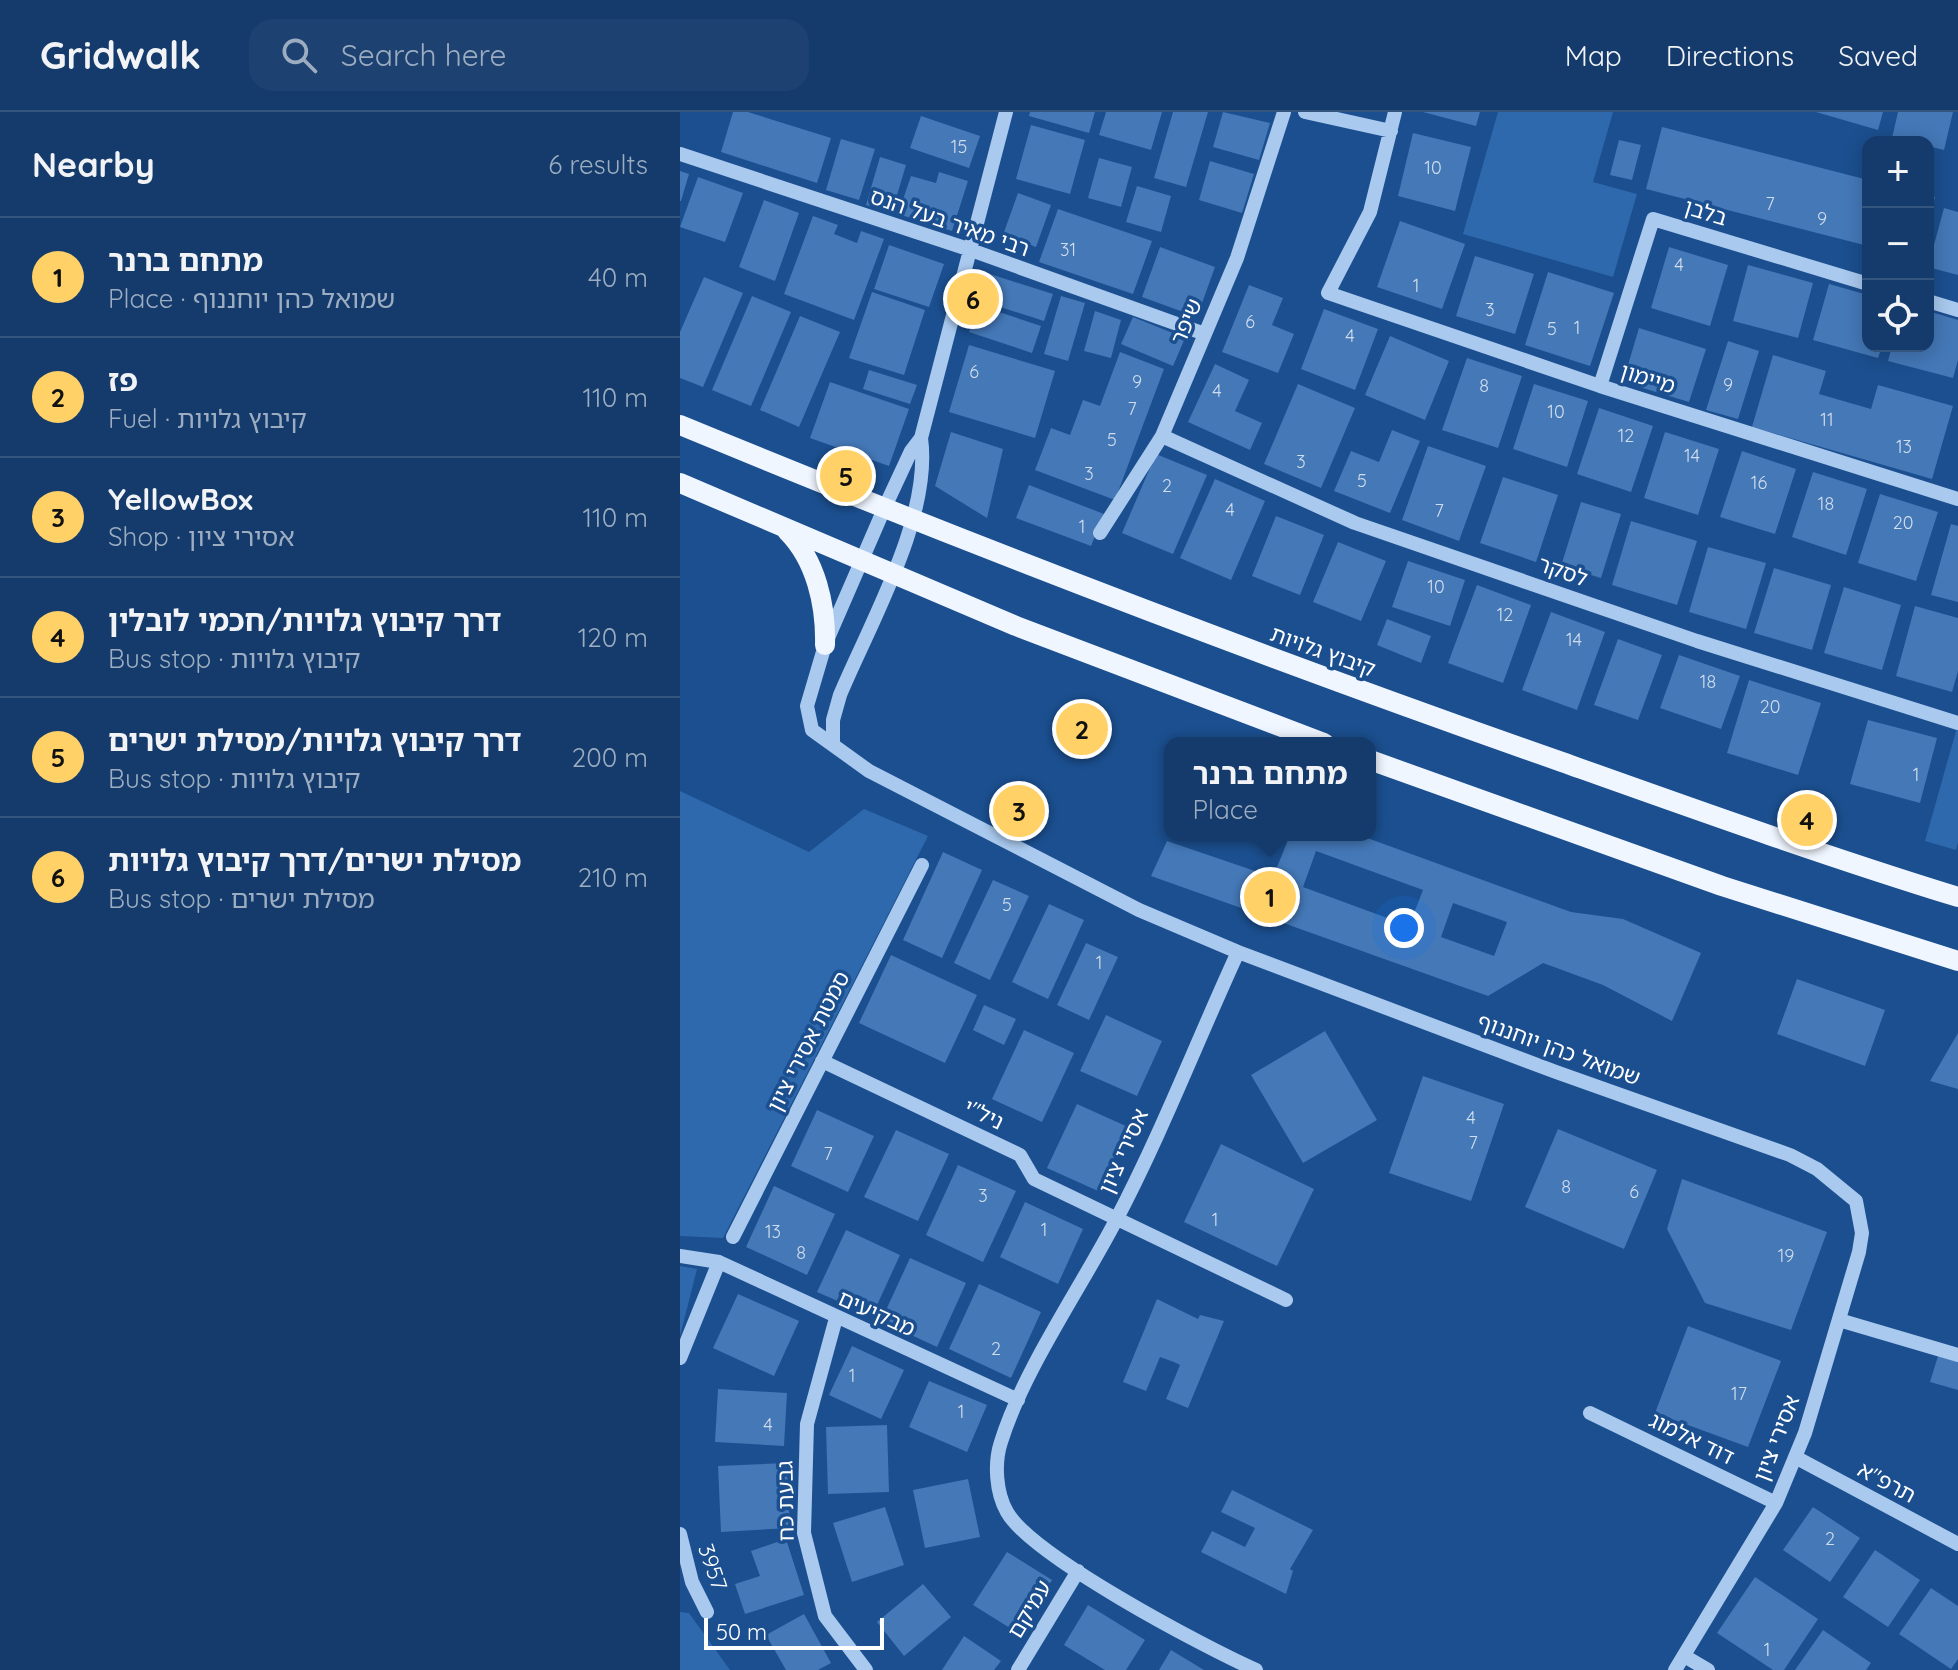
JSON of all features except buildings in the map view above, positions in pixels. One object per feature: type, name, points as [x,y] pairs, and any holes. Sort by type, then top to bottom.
[{"type":"main road","name":"קיבוץ גלויות","points":[[680,425],[1095,593],[1849,864],[1958,897]]},
{"type":"main road","points":[[680,483],[1016,626],[1308,737]]},
{"type":"main road","points":[[784,528],[802,547],[811,567],[824,616],[825,645]]},
{"type":"main road","points":[[1376,762],[1722,886],[1958,961]]},
{"type":"street","points":[[833,744],[833,720],[840,695],[912,519],[923,454],[921,438],[1006,112]]},
{"type":"street","name":"שיפר","points":[[1100,533],[1162,436],[1237,258],[1284,112]]},
{"type":"street","points":[[1305,112],[1391,131],[1395,112]]},
{"type":"street","name":"מיימון","points":[[1391,131],[1370,212],[1328,293],[1600,386],[1958,499]]},
{"type":"street","name":"רבי מאיר בעל הנס","points":[[680,154],[968,249],[1205,334]]},
{"type":"street","name":"בלבן","points":[[1600,386],[1653,219],[1862,282]]},
{"type":"street","points":[[1934,303],[1958,310]]},
{"type":"street","name":"לסקר","points":[[1162,436],[1355,523],[1697,641],[1958,723]]},
{"type":"street","points":[[921,438],[911,451],[884,509],[825,645],[811,685],[807,719],[812,730],[869,771],[1083,884],[1238,952]]},
{"type":"street","name":"סמטת אסירי ציון","points":[[733,1237],[922,865]]},
{"type":"street","name":"שמואל כהן יוחננוף","points":[[1238,952],[1556,1072],[1790,1155],[1817,1169],[1856,1201]]},
{"type":"street","name":"אסירי ציון","points":[[1238,952],[1117,1219],[1018,1400],[1000,1444],[997,1482],[1006,1511],[1024,1534],[1078,1571],[1209,1648],[1256,1670]]},
{"type":"street","name":"ניל\"י","points":[[822,1061],[1020,1155],[1034,1179],[1117,1219]]},
{"type":"street","name":"אסירי ציון","points":[[1675,1670],[1686,1657],[1776,1503],[1795,1457],[1839,1320],[1862,1233],[1856,1201]]},
{"type":"street","points":[[1117,1219],[1286,1300]]},
{"type":"street","name":"מבקיעים","points":[[680,1256],[719,1262],[1018,1400]]},
{"type":"street","points":[[680,1358],[719,1262]]},
{"type":"street","name":"גבעת כח","points":[[836,1318],[807,1424],[804,1533],[825,1616],[866,1670]]},
{"type":"street","points":[[1839,1320],[1958,1355]]},
{"type":"street","name":"דוד אלמוג","points":[[1590,1413],[1776,1503]]},
{"type":"street","name":"תרפ\"א","points":[[1795,1457],[1958,1544]]},
{"type":"street","name":"3957","points":[[680,1534],[692,1582],[707,1612]]},
{"type":"street","name":"עמיקם","points":[[1018,1670],[1078,1571]]},
{"type":"street","points":[[1686,1657],[1708,1670]]},
{"type":"shaded area","points":[[1498,112],[1613,112],[1593,182],[1637,194],[1613,277],[1463,234]]},
{"type":"shaded area","points":[[1958,724],[1958,842],[1956,850],[1925,841]]},
{"type":"shaded area","points":[[680,791],[809,852],[864,809],[928,836],[723,1238],[680,1236]]},
{"type":"shaded area","points":[[680,1266],[697,1269],[680,1336]]},
{"type":"shaded area","points":[[680,1612],[689,1613],[730,1670],[680,1670]]},
{"type":"place","name":"מסילת ישרים/דרך קיבוץ גלויות","points":[[973,299]]},
{"type":"place","name":"דרך קיבוץ גלויות/מסילת ישרים","points":[[846,476]]},
{"type":"place","name":"פז","points":[[1082,729]]},
{"type":"place","name":"YellowBox","points":[[1019,811]]},
{"type":"place","name":"דרך קיבוץ גלויות/חכמי לובלין","points":[[1807,820]]},
{"type":"place","name":"מתחם ברנר","points":[[1270,897]]}]
